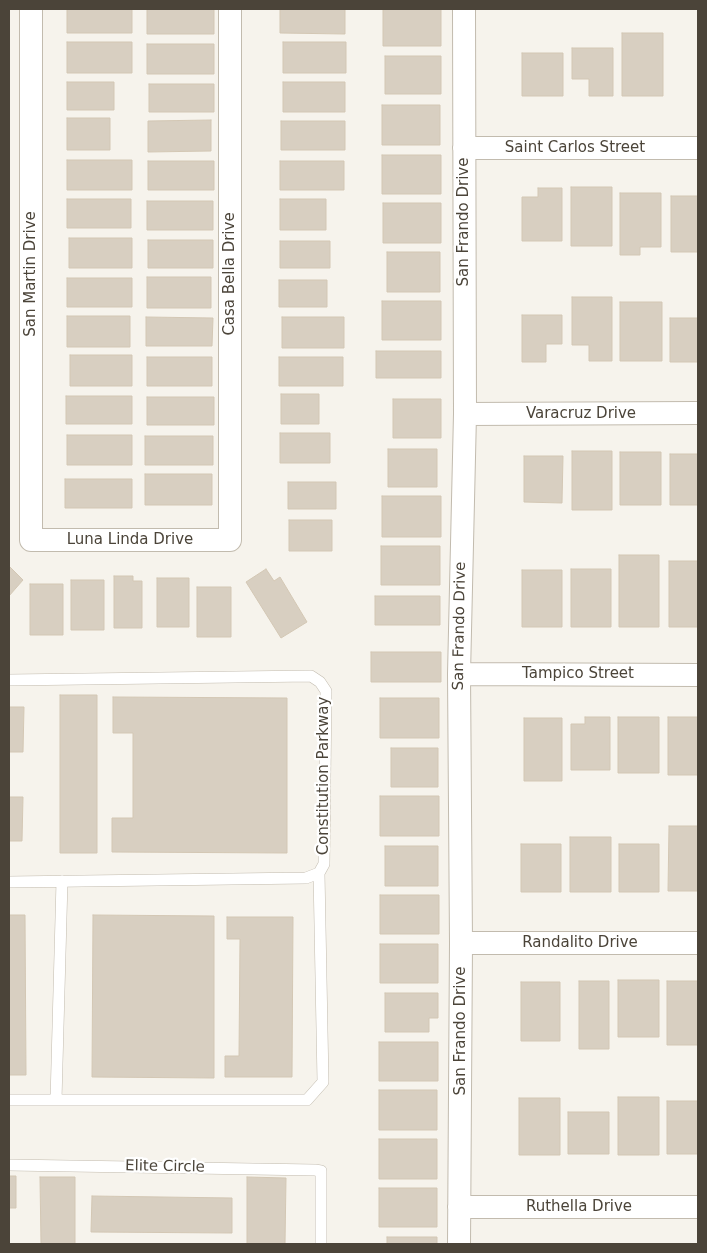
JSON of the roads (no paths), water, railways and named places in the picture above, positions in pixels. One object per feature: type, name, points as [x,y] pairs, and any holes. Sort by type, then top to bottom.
[{"type":"street","name":"San Martin Drive","points":[[31,9],[31,540]]},
{"type":"street","name":"Casa Bella Drive","points":[[230,9],[230,540]]},
{"type":"street","name":"San Frando Drive","points":[[459,1244],[461,943],[459,674],[465,414],[464,9]]},
{"type":"street","name":"Saint Carlos Street","points":[[464,148],[692,148]]},
{"type":"street","name":"Varacruz Drive","points":[[465,414],[698,412]]},
{"type":"street","name":"Luna Linda Drive","points":[[31,540],[230,540]]},
{"type":"street","name":"Tampico Street","points":[[459,674],[698,675]]},
{"type":"street","name":"Randalito Drive","points":[[461,943],[698,943]]},
{"type":"street","name":"Ruthella Drive","points":[[459,1207],[698,1207]]},
{"type":"lane","name":"Constitution Parkway","points":[[9,680],[311,676],[320,682],[326,691],[324,864],[319,873],[306,878],[9,882]]},
{"type":"lane","points":[[9,1100],[306,1100],[323,1082],[319,873]]},
{"type":"lane","points":[[56,1100],[62,881]]},
{"type":"lane","name":"Elite Circle","points":[[9,1165],[321,1171],[321,1244]]}]
